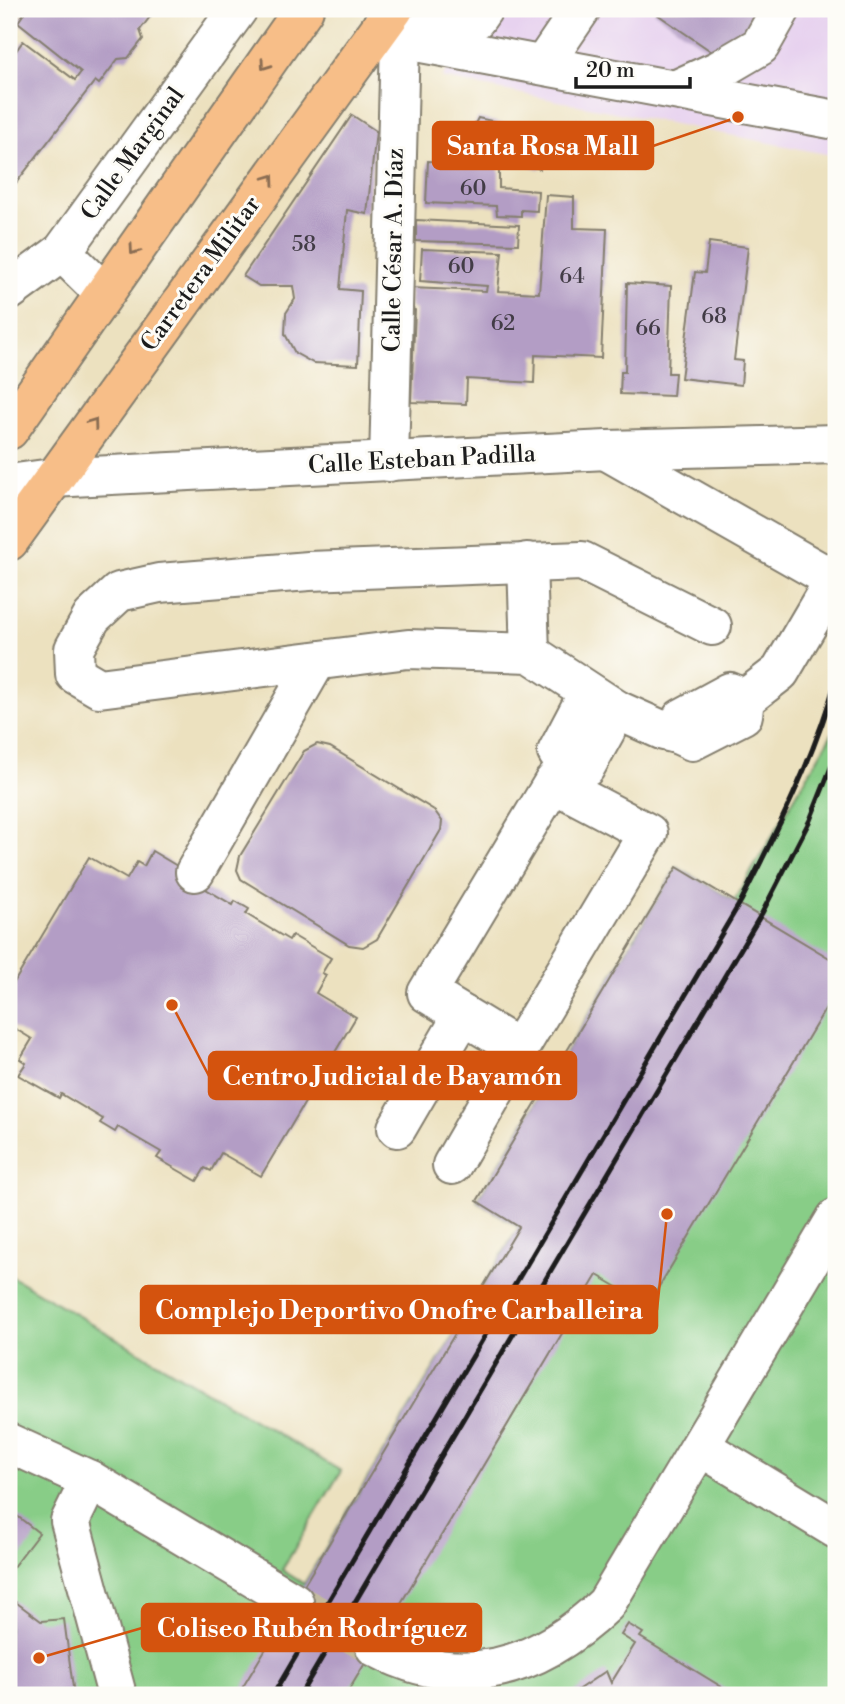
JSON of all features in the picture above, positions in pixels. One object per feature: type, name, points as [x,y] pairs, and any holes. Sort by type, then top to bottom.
[{"type":"main road","points":[[9,430],[304,9]]},
{"type":"main road","name":"Carretera Militar","points":[[9,541],[52,478],[392,24]]},
{"type":"street","name":"Calle Marginal","points":[[9,291],[62,252],[238,9]]},
{"type":"street","points":[[392,24],[476,19],[483,9]]},
{"type":"street","points":[[542,65],[581,9]]},
{"type":"street","points":[[677,89],[719,70],[760,46],[781,9]]},
{"type":"street","points":[[392,24],[542,65],[836,120]]},
{"type":"street","name":"Calle César A. Díaz","points":[[389,462],[392,24]]},
{"type":"street","points":[[62,252],[104,293]]},
{"type":"street","name":"Calle Esteban Padilla","points":[[9,484],[52,478],[607,450],[836,444]]},
{"type":"street","points":[[607,450],[835,580],[780,672],[745,699],[730,692],[682,718],[677,734],[602,701],[530,653],[408,649],[99,688],[75,674],[74,649],[92,617],[120,592],[159,583],[309,571],[582,561],[712,626]]},
{"type":"street","points":[[527,562],[530,653]]},
{"type":"street","points":[[195,872],[316,662]]},
{"type":"street","points":[[519,1049],[427,993],[560,775],[585,768],[602,701]]},
{"type":"street","points":[[452,1165],[648,833],[560,775]]},
{"type":"street","points":[[397,1128],[463,1015]]},
{"type":"street","points":[[375,1647],[406,1663],[450,1672],[501,1669],[542,1652],[577,1631],[606,1604],[836,1218]]},
{"type":"street","points":[[9,1443],[90,1480],[294,1602]]},
{"type":"street","points":[[701,1447],[836,1529]]},
{"type":"street","points":[[90,1480],[70,1521],[117,1695]]},
{"type":"shaded area","points":[[489,9],[836,9],[836,156],[442,78]]},
{"type":"green space","points":[[836,727],[836,1695],[9,1695],[9,1275],[341,1471],[282,1570],[304,1584],[519,1227],[477,1201],[677,867],[734,901]]},
{"type":"building","points":[[27,9],[156,9],[140,30],[143,39],[128,58],[118,59],[99,84],[95,81],[9,192],[9,61],[23,41],[75,80],[81,72],[18,22]]},
{"type":"building","points":[[656,9],[768,9],[738,53],[718,56],[654,12]]},
{"type":"building","points":[[352,115],[376,131],[367,214],[347,210],[340,289],[361,291],[358,365],[313,363],[295,353],[285,334],[286,313],[295,299],[293,286],[259,286],[243,276]]},
{"type":"building","points":[[478,118],[550,134],[540,169],[523,164],[499,166],[499,188],[538,191],[537,211],[521,210],[521,216],[497,215],[496,206],[426,203],[428,161],[478,164],[465,161],[469,135]]},
{"type":"building","points":[[546,195],[574,197],[574,228],[607,229],[601,358],[535,355],[534,383],[467,379],[466,404],[411,402],[415,310],[411,308],[409,288],[486,291],[487,286],[420,281],[422,249],[502,252],[498,291],[539,293]]},
{"type":"building","points":[[416,220],[519,225],[518,244],[416,241]]},
{"type":"building","points":[[709,242],[748,247],[734,360],[743,361],[741,385],[681,378],[695,272],[705,273]]},
{"type":"building","points":[[627,283],[671,286],[668,373],[675,373],[673,396],[620,394],[621,372],[625,372]]},
{"type":"building","points":[[317,744],[330,747],[434,810],[442,821],[441,830],[377,939],[363,947],[349,945],[241,879],[237,870],[240,856],[304,751]]},
{"type":"building","points":[[152,851],[192,875],[189,879],[233,905],[235,901],[249,909],[246,914],[289,940],[292,935],[331,958],[322,973],[326,975],[316,993],[356,1017],[261,1176],[221,1153],[211,1171],[205,1168],[197,1181],[157,1158],[161,1152],[118,1127],[115,1132],[100,1123],[103,1119],[61,1094],[59,1098],[18,1075],[26,1063],[20,1059],[32,1039],[9,1025],[9,991],[89,857],[127,879],[137,862],[144,866]]},
{"type":"building","points":[[677,867],[836,962],[836,991],[648,1305],[597,1275],[346,1695],[238,1695],[519,1227],[477,1201]]},
{"type":"building","points":[[12,1512],[39,1533],[9,1572],[9,1516]]},
{"type":"building","points":[[9,1597],[41,1621],[64,1619],[74,1695],[9,1695]]},
{"type":"building","points":[[628,1624],[643,1633],[640,1637],[735,1695],[570,1695],[606,1671],[611,1683],[635,1644],[621,1635]]},
{"type":"tunnel","points":[[294,1602],[375,1647]]},
{"type":"railway","points":[[273,1695],[741,901],[806,765],[836,680]]},
{"type":"railway","points":[[300,1695],[762,913],[810,820],[836,755]]},
{"type":"place","name":"Santa Rosa Mall","points":[[738,117]]},
{"type":"place","name":"Centro Judicial de Bayamón","points":[[172,1005]]},
{"type":"place","name":"Complejo Deportivo Onofre Carballeira","points":[[667,1214]]},
{"type":"place","name":"Coliseo Rubén Rodríguez","points":[[39,1658]]}]
